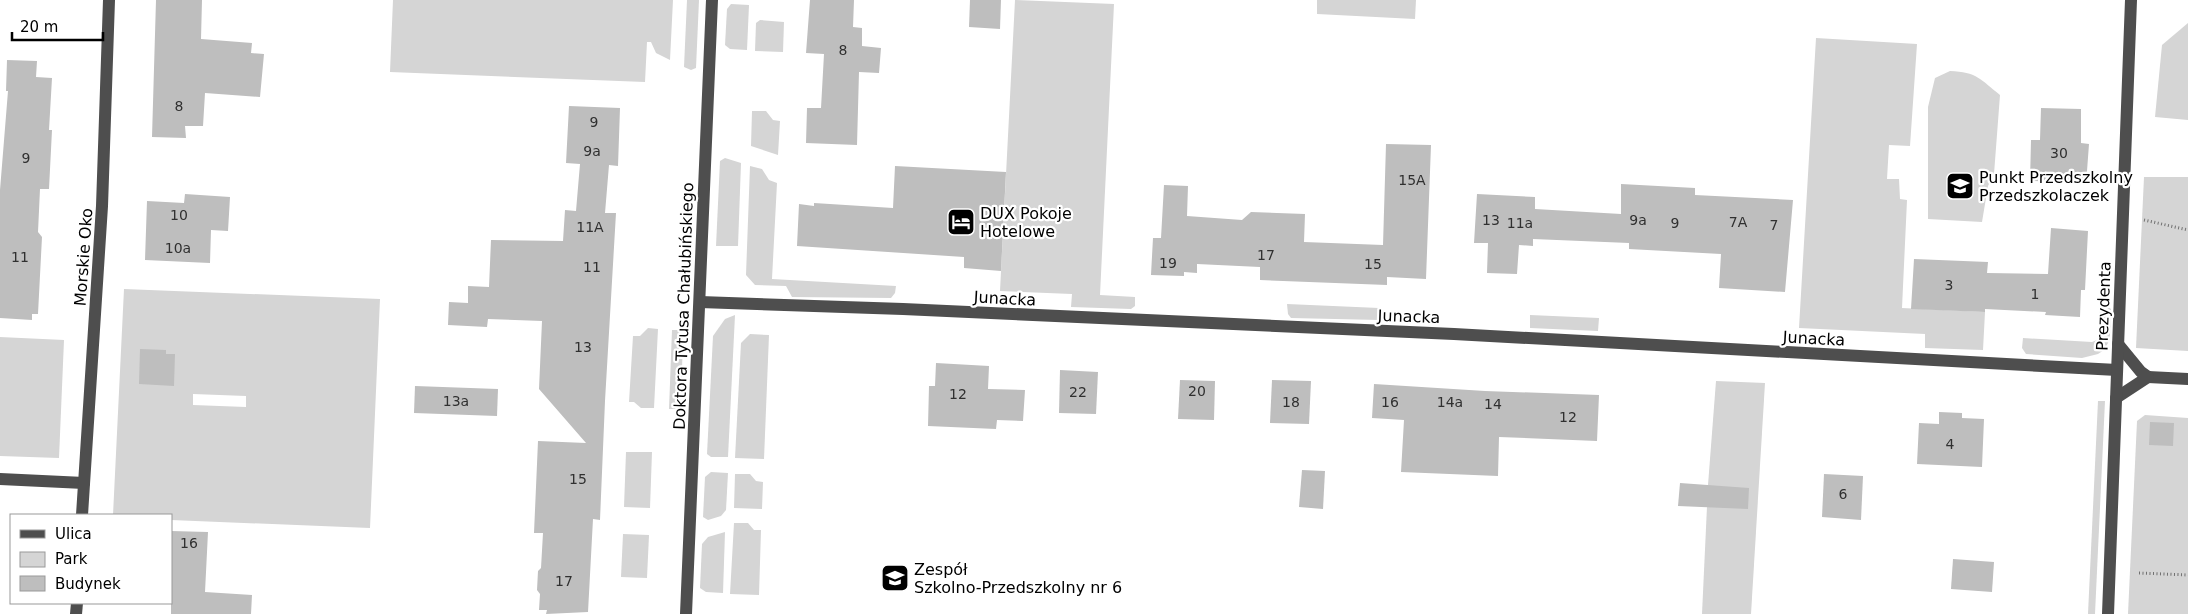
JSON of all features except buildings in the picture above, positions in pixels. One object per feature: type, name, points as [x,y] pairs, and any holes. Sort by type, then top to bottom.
[{"type":"street","name":"Morskie Oko","points":[[82,514],[102,206],[109,0]]},
{"type":"street","name":"Doktora Tytusa Chałubińskiego","points":[[686,614],[712,0]]},
{"type":"street","name":"Prezydenta","points":[[2108,614],[2131,0]]},
{"type":"street","name":"Junacka","points":[[700,302],[903,309],[1454,334],[2117,370]]},
{"type":"street","points":[[2118,344],[2141,372],[2148,377],[2188,380]]},
{"type":"street","points":[[2116,398],[2148,377]]},
{"type":"street","points":[[0,478],[84,483]]},
{"type":"path","points":[[2124,216],[2188,230]]},
{"type":"path","points":[[2139,573],[2188,576]]},
{"type":"green space","points":[[393,0],[673,0],[670,60],[656,53],[651,42],[647,42],[645,82],[390,72]]},
{"type":"green space","points":[[687,0],[699,0],[696,68],[691,70],[684,67]]},
{"type":"green space","points":[[1015,0],[1114,4],[1100,295],[1135,297],[1135,306],[1131,309],[1071,307],[1072,294],[1000,291]]},
{"type":"green space","points":[[1317,0],[1416,0],[1415,19],[1317,14]]},
{"type":"green space","points":[[731,4],[749,5],[747,50],[730,49],[725,45],[727,9]]},
{"type":"green space","points":[[760,20],[784,22],[783,52],[755,51],[756,23]]},
{"type":"green space","points":[[2188,23],[2188,120],[2155,117],[2162,45]]},
{"type":"green space","points":[[1816,38],[1917,44],[1910,146],[1889,145],[1887,179],[1899,179],[1900,199],[1907,200],[1902,308],[1985,312],[1983,350],[1925,348],[1925,334],[1799,328]]},
{"type":"green space","points":[[1950,71],[1978,77],[2000,95],[1994,174],[1988,186],[1982,222],[1928,219],[1928,107],[1935,78]]},
{"type":"green space","points":[[752,111],[766,111],[773,120],[780,121],[778,155],[751,146]]},
{"type":"green space","points":[[725,158],[741,163],[738,246],[716,246],[720,161]]},
{"type":"green space","points":[[750,166],[762,169],[769,180],[777,183],[772,279],[896,286],[895,293],[891,298],[792,297],[786,286],[755,285],[746,275]]},
{"type":"green space","points":[[2144,177],[2188,177],[2188,351],[2136,348]]},
{"type":"green space","points":[[124,289],[380,299],[370,528],[172,520],[172,514],[113,514]],"holes":[[[193,394],[246,396],[246,407],[193,405]]]},
{"type":"green space","points":[[1287,304],[1379,308],[1379,320],[1291,318],[1288,314]]},
{"type":"green space","points":[[2100,306],[2107,306],[2111,309],[2110,335],[2104,350],[2098,354],[2082,358],[2026,354],[2022,348],[2023,338],[2092,342],[2099,339]]},
{"type":"green space","points":[[735,315],[728,457],[711,457],[707,454],[713,336],[725,319]]},
{"type":"green space","points":[[1530,315],[1599,318],[1598,331],[1530,328]]},
{"type":"green space","points":[[648,328],[658,329],[654,408],[641,408],[634,402],[629,402],[633,336],[640,336]]},
{"type":"green space","points":[[672,330],[679,330],[683,336],[681,404],[675,409],[669,409]]},
{"type":"green space","points":[[750,334],[769,335],[764,459],[735,458],[741,343]]},
{"type":"green space","points":[[0,337],[64,340],[59,458],[0,456]]},
{"type":"green space","points":[[1716,381],[1765,383],[1751,614],[1702,614],[1708,485]]},
{"type":"green space","points":[[2098,401],[2105,401],[2095,614],[2088,614]]},
{"type":"green space","points":[[2145,415],[2188,418],[2188,614],[2128,614],[2137,421]]},
{"type":"green space","points":[[626,452],[652,452],[650,508],[624,507]]},
{"type":"green space","points":[[711,472],[728,473],[726,510],[721,516],[708,520],[703,517],[705,477]]},
{"type":"green space","points":[[735,474],[750,474],[756,481],[763,482],[762,509],[734,508]]},
{"type":"green space","points":[[734,523],[748,523],[754,530],[761,530],[759,595],[730,594]]},
{"type":"green space","points":[[725,532],[723,593],[706,592],[700,588],[702,544],[708,537]]},
{"type":"green space","points":[[623,534],[649,535],[647,578],[621,577]]},
{"type":"place","name":"Punkt Przedszkolny Przedszkolaczek","points":[[1960,186]]},
{"type":"place","name":"DUX Pokoje Hotelowe","points":[[961,222]]},
{"type":"place","name":"Zespół Szkolno-Przedszkolny nr 6","points":[[895,578]]}]
